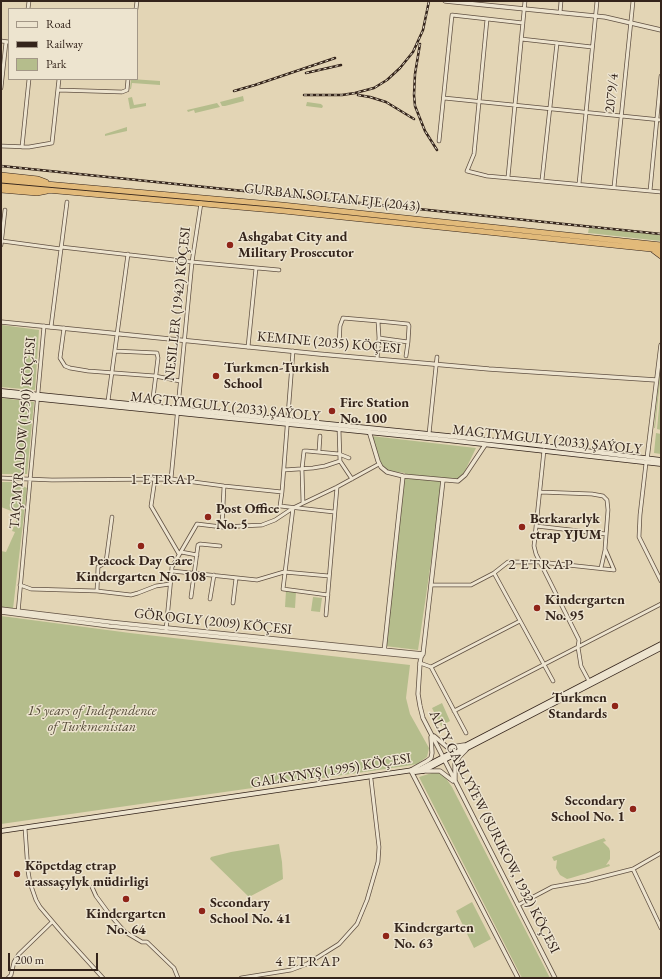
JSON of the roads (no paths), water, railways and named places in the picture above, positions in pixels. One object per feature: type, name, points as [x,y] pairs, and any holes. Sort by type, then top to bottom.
[{"type":"highway","points":[[1,175],[38,179],[51,184]]},
{"type":"highway","name":"GURBAN SOLTAN EJE (2043)","points":[[1,180],[282,204],[661,245]]},
{"type":"highway","name":"GURBAN SOLTAN EJE (2043)","points":[[1,186],[284,210],[661,250]]},
{"type":"highway","points":[[1,190],[37,194],[52,190]]},
{"type":"highway","points":[[651,249],[661,256]]},
{"type":"main road","name":"MAGTYMGULY (2033) ŞAÝOLY","points":[[1,391],[38,397],[287,422],[485,445],[647,461],[661,460]]},
{"type":"main road","name":"MAGTYMGULY (2033) ŞAÝOLY","points":[[1,395],[108,401],[152,406],[177,411]]},
{"type":"main road","name":"MAGTYMGULY (2033) ŞAÝOLY","points":[[287,422],[339,430],[429,434],[528,444],[661,464]]},
{"type":"main road","name":"GALKYNYŞ (1995) KÖÇESI","points":[[468,746],[661,644]]},
{"type":"main road","name":"GALKYNYŞ (1995) KÖÇESI","points":[[25,829],[410,771],[423,771],[468,746],[661,648]]},
{"type":"main road","name":"GALKYNYŞ (1995) KÖÇESI","points":[[1,832],[371,778],[410,771],[443,759]]},
{"type":"street","points":[[132,1],[137,1]]},
{"type":"street","points":[[445,1],[595,16],[630,22],[661,30]]},
{"type":"street","points":[[508,177],[525,1]]},
{"type":"street","points":[[560,12],[561,1]]},
{"type":"street","points":[[579,184],[597,1]]},
{"type":"street","name":"2079/4","points":[[614,187],[633,1]]},
{"type":"street","points":[[439,141],[452,15],[523,24]]},
{"type":"street","points":[[487,19],[474,154],[468,171],[487,176],[661,192]]},
{"type":"street","points":[[521,39],[592,47]]},
{"type":"street","points":[[1,41],[7,42],[1,88]]},
{"type":"street","points":[[542,180],[557,43]]},
{"type":"street","points":[[650,191],[661,76]]},
{"type":"street","points":[[22,147],[29,80]]},
{"type":"street","points":[[1,146],[22,147],[52,143],[59,80]]},
{"type":"street","points":[[58,90],[125,91],[128,80]]},
{"type":"street","points":[[444,98],[661,120]]},
{"type":"street","name":"TAÇMYRADOW (1950) KÖÇESI","points":[[51,327],[67,202]]},
{"type":"street","name":"NESILLER (1942) KÖÇESI","points":[[171,479],[192,262],[201,203]]},
{"type":"street","points":[[5,210],[1,243],[128,254],[192,262],[279,270]]},
{"type":"street","points":[[108,401],[128,254]]},
{"type":"street","points":[[248,346],[256,268]]},
{"type":"street","points":[[339,347],[340,326],[343,318],[409,325],[406,356]]},
{"type":"street","points":[[377,359],[379,338],[378,321]]},
{"type":"street","name":"KEMINE (2035) KÖÇESI","points":[[1,322],[377,359],[656,380]]},
{"type":"street","name":"TAÇMYRADOW (1950) KÖÇESI","points":[[18,613],[44,326]]},
{"type":"street","points":[[64,328],[60,358],[65,366],[88,371],[156,376],[180,381]]},
{"type":"street","points":[[379,338],[408,342]]},
{"type":"street","points":[[661,345],[640,515],[639,537],[661,581]]},
{"type":"street","points":[[115,350],[157,353],[158,358],[152,406]]},
{"type":"street","points":[[293,351],[280,506],[334,512]]},
{"type":"street","points":[[429,434],[437,357]]},
{"type":"street","points":[[339,430],[340,461],[352,479]]},
{"type":"street","points":[[370,431],[379,464],[387,472],[403,476],[458,481],[461,479],[485,445]]},
{"type":"street","points":[[319,452],[320,436]]},
{"type":"street","points":[[544,450],[534,546],[536,554],[579,640],[578,647],[581,666],[590,681]]},
{"type":"street","points":[[303,503],[302,469],[304,451],[339,454],[349,458]]},
{"type":"street","points":[[284,470],[325,466],[340,461]]},
{"type":"street","points":[[166,630],[172,566],[196,524],[222,527],[262,525],[275,520],[293,508],[337,487],[379,464]]},
{"type":"street","points":[[384,652],[403,476]]},
{"type":"street","points":[[1,478],[171,479],[282,492]]},
{"type":"street","points":[[155,479],[152,506],[180,553]]},
{"type":"street","name":"ALTY GARLYÝEW (SURIKOW, 1932) KÖÇESI","points":[[443,480],[420,663],[419,699],[423,718],[555,978]]},
{"type":"street","points":[[222,527],[224,486]]},
{"type":"street","points":[[326,615],[337,487]]},
{"type":"street","points":[[540,492],[592,494],[603,496],[608,505],[605,550],[600,568]]},
{"type":"street","points":[[293,508],[283,589],[328,595]]},
{"type":"street","points":[[97,591],[98,567],[106,562],[112,517]]},
{"type":"street","points":[[536,526],[606,534]]},
{"type":"street","points":[[191,597],[198,545],[220,546]]},
{"type":"street","points":[[431,585],[471,585],[494,573],[508,562],[540,562],[614,570],[605,550]]},
{"type":"street","points":[[180,553],[197,555]]},
{"type":"street","points":[[172,571],[257,580],[284,572],[329,576]]},
{"type":"street","points":[[494,573],[553,681]]},
{"type":"street","points":[[210,599],[214,575]]},
{"type":"street","points":[[234,603],[236,578]]},
{"type":"street","points":[[20,585],[32,589],[97,591],[131,595],[138,594],[156,586],[170,584]]},
{"type":"street","points":[[454,711],[661,604]]},
{"type":"street","name":"GÖROGLY (2009) KÖÇESI","points":[[1,609],[18,613]]},
{"type":"street","name":"GÖROGLY (2009) KÖÇESI","points":[[1,612],[422,656]]},
{"type":"street","points":[[432,667],[520,621]]},
{"type":"street","points":[[420,663],[432,667],[466,733]]},
{"type":"street","points":[[431,734],[448,747],[468,746]]},
{"type":"street","points":[[431,734],[431,758],[410,771],[518,978]]},
{"type":"street","points":[[456,783],[454,768],[455,764],[468,746]]},
{"type":"street","points":[[423,771],[440,771],[456,783]]},
{"type":"street","points":[[241,978],[291,970],[307,964],[339,944],[357,924],[368,900],[378,862],[379,850],[371,778]]},
{"type":"street","points":[[25,829],[28,871],[33,892],[40,907],[103,978]]},
{"type":"street","points":[[518,905],[552,887],[586,881],[633,869],[661,853]]},
{"type":"street","points":[[633,869],[661,928]]},
{"type":"street","points":[[92,887],[96,896],[125,932],[142,942],[147,942],[174,968],[178,978]]},
{"type":"street","points":[[8,978],[11,975],[14,962],[19,954],[52,922]]},
{"type":"railway","points":[[304,95],[342,95],[355,93],[374,88],[387,80],[400,68],[413,52],[423,30],[429,1]]},
{"type":"railway","points":[[420,44],[415,74],[415,106],[425,131],[437,150]]},
{"type":"railway","points":[[234,91],[335,58]]},
{"type":"railway","points":[[306,73],[341,65]]},
{"type":"railway","points":[[358,95],[386,102],[414,119]]},
{"type":"railway","points":[[1,166],[661,234]]},
{"type":"place","name":"Ashgabat City and Military Prosecutor","points":[[230,245]]},
{"type":"place","name":"Turkmen-Turkish School","points":[[216,376]]},
{"type":"place","name":"Fire Station No. 100","points":[[332,411]]},
{"type":"place","name":"Post Office No. 5","points":[[208,517]]},
{"type":"place","name":"Berkararlyk etrap YJUM","points":[[522,527]]},
{"type":"place","name":"Peacock Day Care Kindergarten No. 108","points":[[141,546]]},
{"type":"place","name":"Kindergarten No. 95","points":[[537,608]]},
{"type":"place","name":"Turkmen Standards","points":[[615,706]]},
{"type":"place","name":"Secondary School No. 1","points":[[633,809]]},
{"type":"place","name":"Köpetdag etrap arassaçylyk müdirligi","points":[[17,874]]},
{"type":"place","name":"Kindergarten No. 64","points":[[126,899]]},
{"type":"place","name":"Secondary School No. 41","points":[[202,911]]},
{"type":"place","name":"Kindergarten No. 63","points":[[386,936]]},
{"type":"district","name":"1 ETRAP","points":[[163,480]]},
{"type":"district","name":"2 ETRAP","points":[[541,565]]},
{"type":"district","name":"4 ETRAP","points":[[308,962]]},
{"type":"park label","name":"15 years of Independence of Turkmenistan","points":[[92,720]]}]
